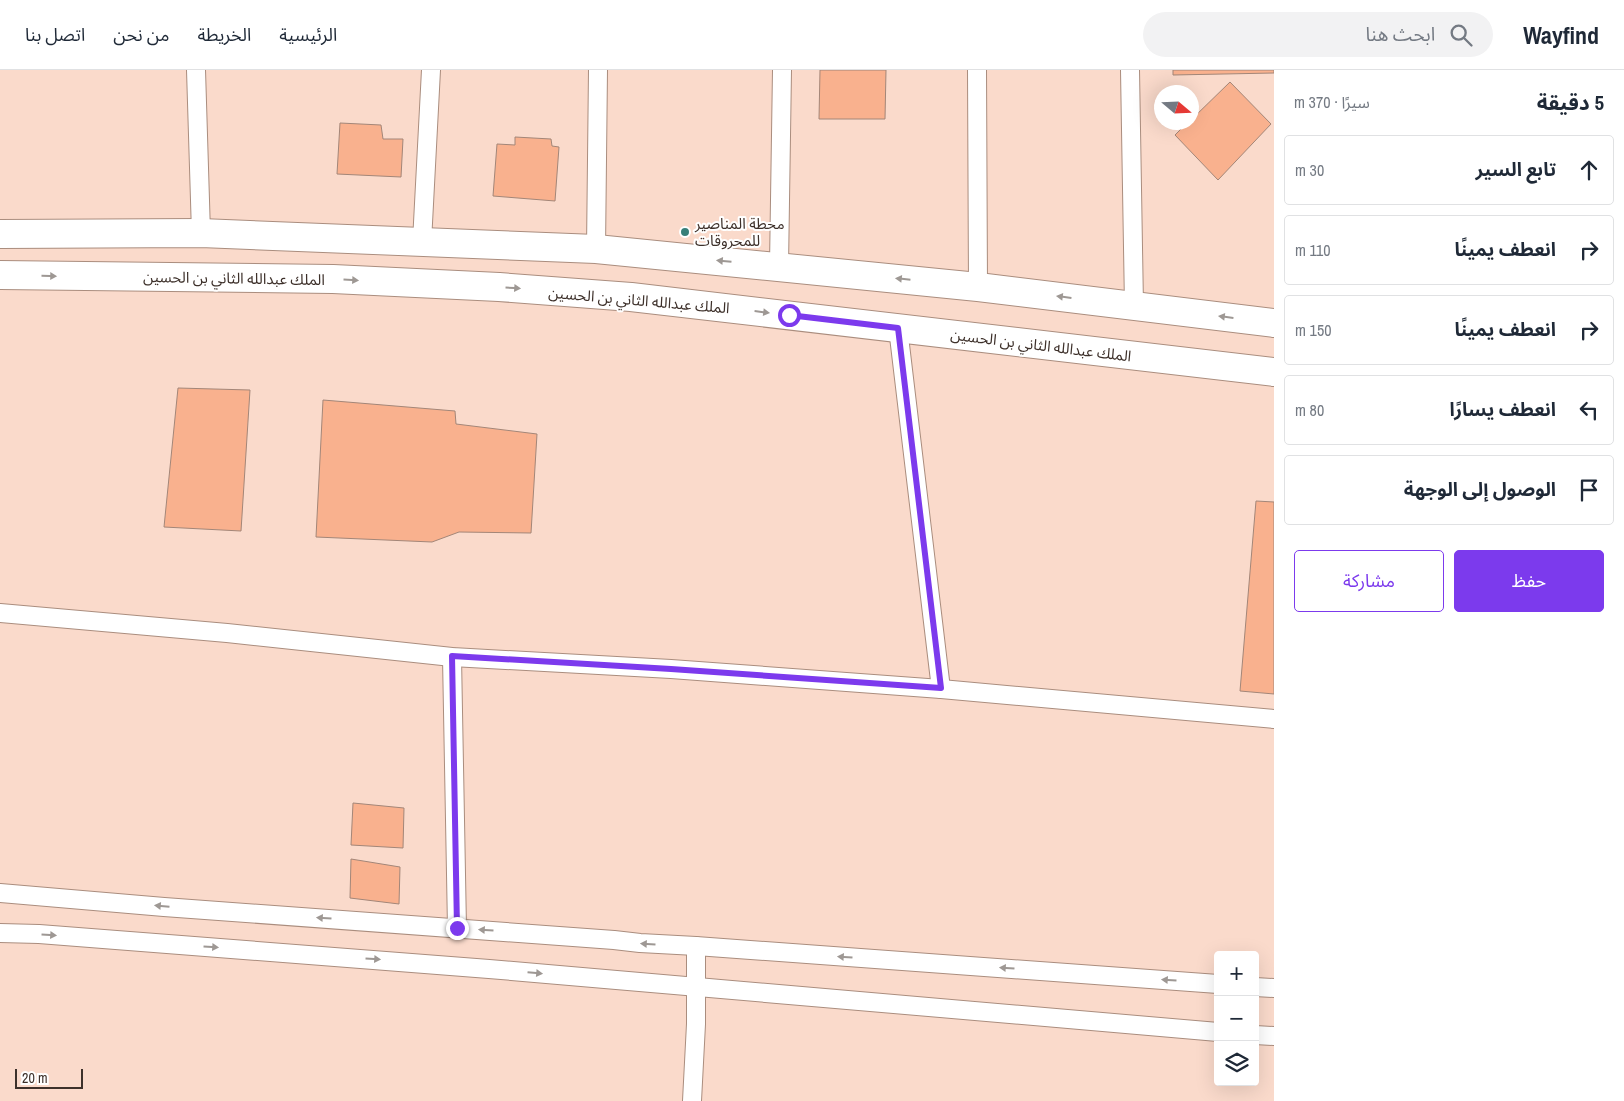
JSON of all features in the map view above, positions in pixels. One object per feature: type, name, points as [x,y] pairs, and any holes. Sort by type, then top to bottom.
[{"type":"main road","points":[[0,234],[201,233],[596,249],[978,286],[1274,323]]},
{"type":"main road","name":"الملك عبدالله الثاني بن الحسين","points":[[0,275],[333,279],[498,287],[631,297],[1274,372]]},
{"type":"street","points":[[196,70],[201,233]]},
{"type":"street","points":[[422,242],[431,70]]},
{"type":"street","points":[[596,249],[598,70]]},
{"type":"street","points":[[779,266],[782,70]]},
{"type":"street","points":[[977,70],[978,286]]},
{"type":"street","points":[[1130,70],[1134,306]]},
{"type":"street","points":[[898,328],[941,688]]},
{"type":"street","points":[[0,613],[452,656],[941,688],[1274,718]]},
{"type":"street","points":[[452,656],[457,928]]},
{"type":"street","points":[[0,893],[640,943],[1214,984]]},
{"type":"street","points":[[0,932],[383,960],[1214,1032]]},
{"type":"street","points":[[692,1101],[696,946]]},
{"type":"street","points":[[1259,987],[1274,988]]},
{"type":"street","points":[[1259,1035],[1274,1036]]},
{"type":"building","points":[[820,70],[886,70],[885,119],[819,119]]},
{"type":"building","points":[[1173,70],[1274,70],[1274,73],[1173,75]]},
{"type":"building","points":[[1230,82],[1271,124],[1218,180],[1175,135],[1180,130],[1199,130],[1199,112]]},
{"type":"building","points":[[340,123],[381,125],[383,139],[403,139],[401,177],[337,174]]},
{"type":"building","points":[[515,137],[551,139],[552,146],[559,147],[555,201],[493,196],[497,144],[515,145]]},
{"type":"building","points":[[178,388],[250,390],[241,531],[164,527]]},
{"type":"building","points":[[323,400],[455,411],[456,424],[537,434],[531,533],[459,532],[432,542],[316,537]]},
{"type":"building","points":[[1256,501],[1274,502],[1274,694],[1240,691]]},
{"type":"building","points":[[353,803],[404,808],[403,848],[351,845]]},
{"type":"building","points":[[351,859],[400,867],[399,904],[350,898]]},
{"type":"place","name":"محطة المناصير للمحروقات","points":[[685,232]]},
{"type":"route","points":[[457,928],[452,656],[941,688],[898,328],[789,315]]}]
